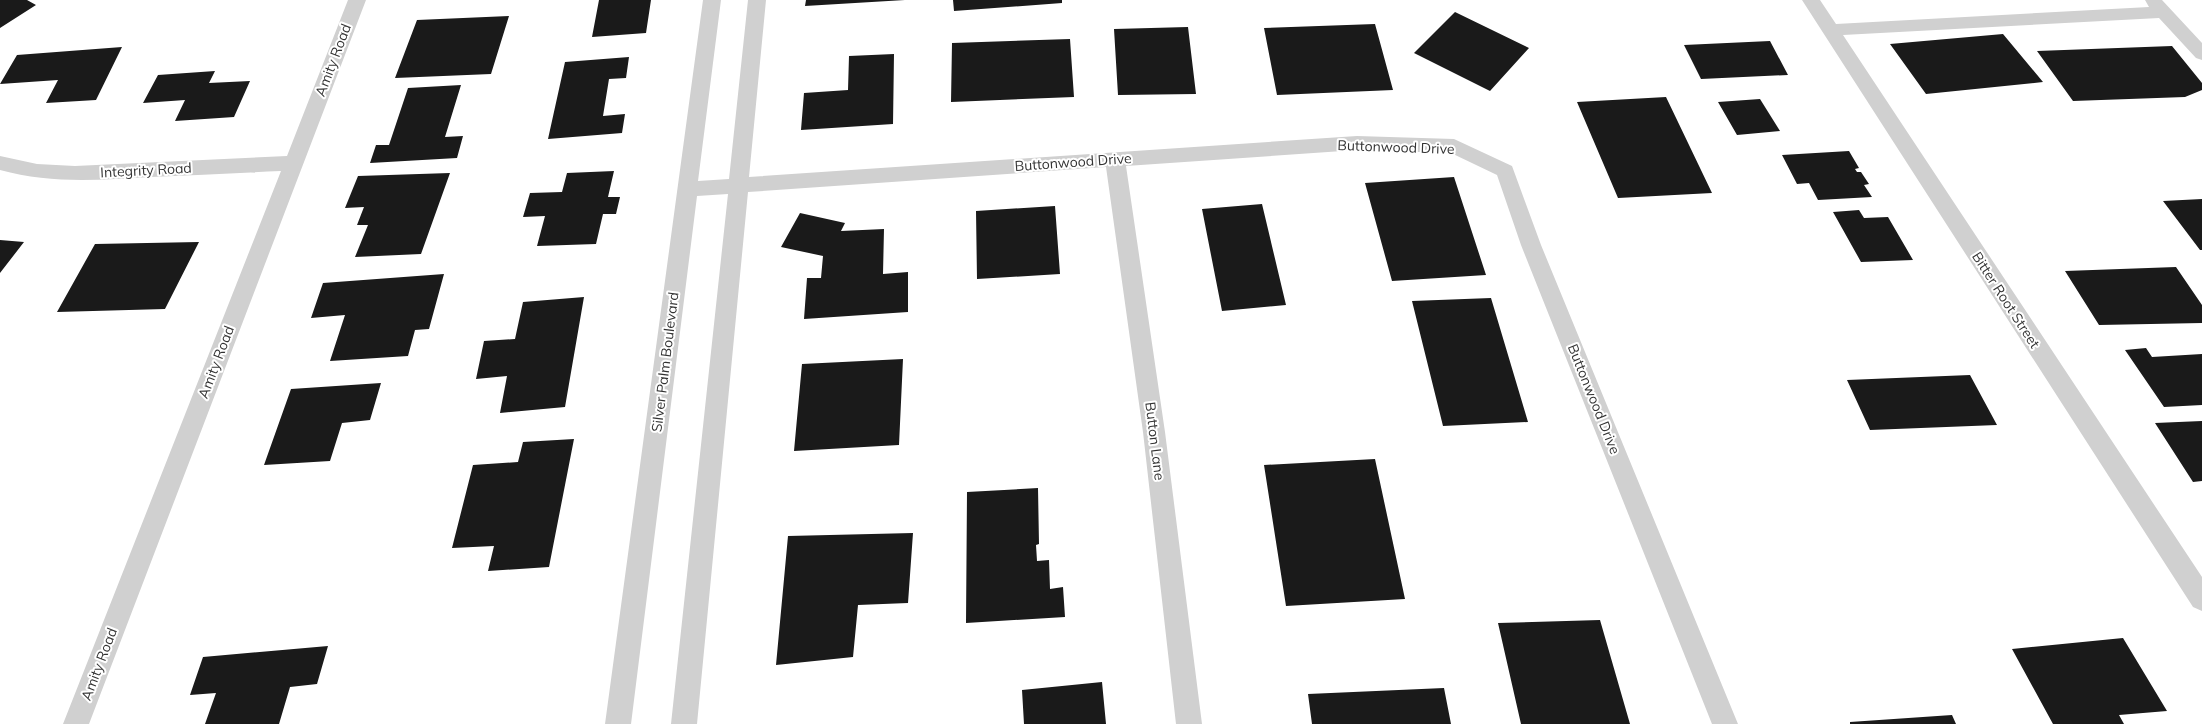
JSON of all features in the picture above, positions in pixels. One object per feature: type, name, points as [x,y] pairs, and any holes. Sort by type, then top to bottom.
[{"type":"street","name":"Amity Road","points":[[76,724],[357,0]]},
{"type":"street","name":"Silver Palm Boulevard","points":[[618,724],[712,0]]},
{"type":"street","points":[[684,724],[740,184],[757,0]]},
{"type":"street","name":"Bitter Root Street","points":[[1811,0],[2202,599]]},
{"type":"street","points":[[1830,30],[2157,6],[2202,54]]},
{"type":"street","name":"Buttonwood Drive","points":[[687,189],[740,184],[1357,143],[1454,146],[1505,171],[1531,245],[1725,724]]},
{"type":"street","name":"Button Lane","points":[[1115,159],[1153,424],[1189,724]]},
{"type":"street","name":"Integrity Road","points":[[0,163],[20,170],[100,173],[293,163]]},
{"type":"building","points":[[0,0],[27,0],[36,5],[0,28]]},
{"type":"building","points":[[599,0],[651,0],[646,33],[592,37]]},
{"type":"building","points":[[806,0],[905,0],[805,6]]},
{"type":"building","points":[[953,0],[1062,0],[1062,3],[954,11]]},
{"type":"building","points":[[1455,12],[1529,48],[1490,91],[1414,53]]},
{"type":"building","points":[[509,16],[491,74],[395,78],[417,20]]},
{"type":"building","points":[[1375,24],[1393,90],[1277,95],[1264,28]]},
{"type":"building","points":[[1188,27],[1196,94],[1118,95],[1114,29]]},
{"type":"building","points":[[2003,34],[2043,82],[1926,94],[1890,44]]},
{"type":"building","points":[[1070,39],[1074,97],[951,102],[952,43]]},
{"type":"building","points":[[1770,41],[1788,75],[1701,79],[1684,45]]},
{"type":"building","points":[[2172,46],[2202,83],[2202,90],[2185,97],[2073,101],[2037,51]]},
{"type":"building","points":[[122,47],[96,100],[46,103],[58,80],[0,84],[17,55]]},
{"type":"building","points":[[894,54],[893,124],[801,130],[804,93],[848,90],[849,56]]},
{"type":"building","points":[[629,57],[626,78],[609,79],[603,116],[625,114],[622,133],[548,139],[565,62]]},
{"type":"building","points":[[215,71],[209,83],[250,81],[234,117],[175,121],[185,100],[143,103],[158,75]]},
{"type":"building","points":[[461,85],[445,137],[463,136],[457,158],[370,163],[376,145],[389,145],[408,88]]},
{"type":"building","points":[[1666,97],[1712,193],[1618,198],[1577,102]]},
{"type":"building","points":[[1760,99],[1780,131],[1737,135],[1718,102]]},
{"type":"building","points":[[1849,151],[1859,168],[1855,169],[1857,172],[1861,172],[1869,184],[1864,185],[1872,197],[1818,200],[1809,183],[1797,184],[1782,155]]},
{"type":"building","points":[[614,171],[608,197],[620,197],[616,214],[603,214],[596,244],[537,246],[545,216],[523,217],[530,193],[562,192],[567,173]]},
{"type":"building","points":[[450,173],[421,254],[355,257],[368,225],[357,225],[364,207],[345,208],[358,176]]},
{"type":"building","points":[[1454,177],[1486,275],[1392,281],[1365,183]]},
{"type":"building","points":[[2202,199],[2202,250],[2200,250],[2163,201]]},
{"type":"building","points":[[1262,204],[1286,305],[1222,311],[1202,209]]},
{"type":"building","points":[[1055,206],[1060,274],[977,279],[976,211]]},
{"type":"building","points":[[1859,210],[1864,218],[1888,217],[1913,260],[1861,262],[1833,212]]},
{"type":"building","points":[[800,213],[845,223],[841,231],[884,229],[883,274],[908,272],[908,312],[804,319],[807,278],[821,278],[823,256],[781,247]]},
{"type":"building","points":[[0,240],[24,242],[0,273]]},
{"type":"building","points":[[199,242],[165,309],[57,312],[95,244]]},
{"type":"building","points":[[2176,267],[2202,305],[2202,323],[2099,325],[2065,271]]},
{"type":"building","points":[[444,274],[429,329],[415,330],[408,356],[330,361],[345,315],[311,318],[323,283]]},
{"type":"building","points":[[584,297],[565,407],[500,413],[507,376],[476,379],[484,341],[515,339],[523,302]]},
{"type":"building","points":[[1491,298],[1528,422],[1443,426],[1412,301]]},
{"type":"building","points":[[2146,348],[2152,357],[2202,354],[2202,405],[2164,407],[2125,350]]},
{"type":"building","points":[[903,359],[899,445],[794,451],[802,364]]},
{"type":"building","points":[[1970,375],[1997,425],[1870,430],[1847,380]]},
{"type":"building","points":[[381,383],[370,420],[342,423],[330,461],[264,465],[291,389]]},
{"type":"building","points":[[2202,421],[2202,481],[2193,482],[2155,423]]},
{"type":"building","points":[[574,439],[549,567],[488,571],[494,546],[452,548],[473,465],[518,462],[523,442]]},
{"type":"building","points":[[1375,459],[1405,599],[1286,606],[1264,465]]},
{"type":"building","points":[[1038,488],[1039,544],[1036,545],[1037,561],[1049,560],[1050,589],[1063,587],[1065,617],[966,623],[967,492]]},
{"type":"building","points":[[913,533],[908,603],[858,605],[853,657],[776,665],[788,536]]},
{"type":"building","points":[[1600,620],[1630,724],[1521,724],[1498,623]]},
{"type":"building","points":[[2123,638],[2167,711],[2119,715],[2124,724],[2053,724],[2012,649]]},
{"type":"building","points":[[328,646],[317,684],[290,687],[279,724],[205,724],[216,693],[190,695],[203,657]]},
{"type":"building","points":[[1102,682],[1106,724],[1024,724],[1022,690]]},
{"type":"building","points":[[1444,688],[1451,724],[1312,724],[1308,694]]},
{"type":"building","points":[[1952,715],[1956,724],[1850,724],[1850,722]]}]
